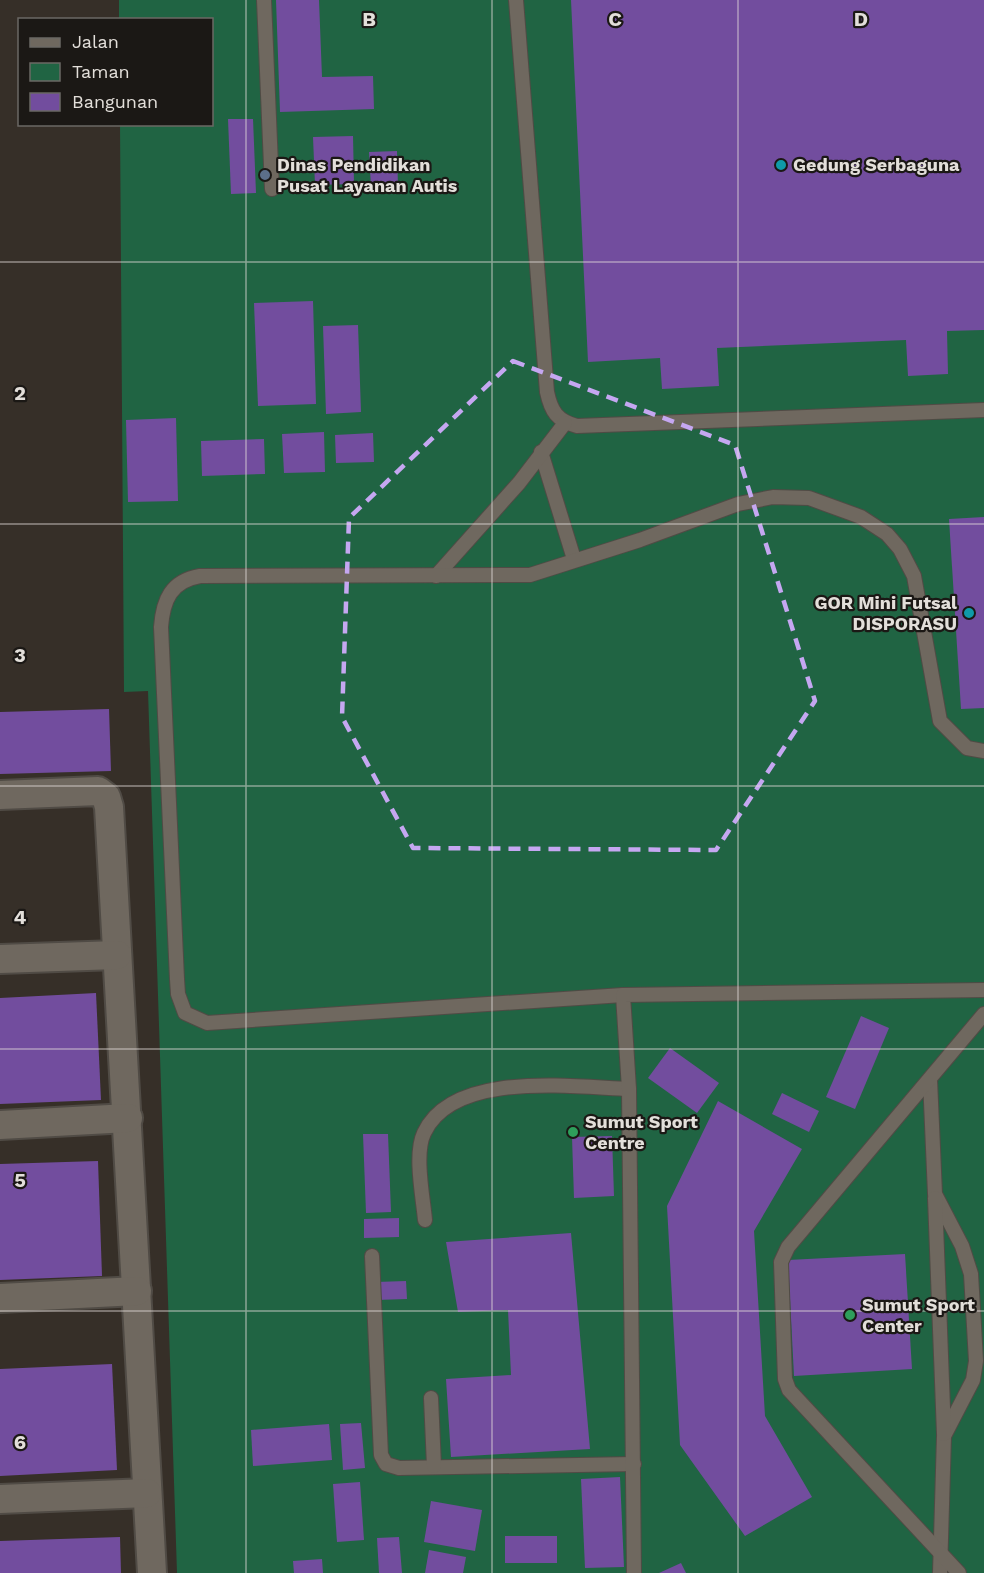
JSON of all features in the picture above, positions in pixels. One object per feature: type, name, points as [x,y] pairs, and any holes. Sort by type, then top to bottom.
[{"type":"street","points":[[0,795],[98,791],[106,797],[110,807],[152,1573]]},
{"type":"street","points":[[0,959],[117,955]]},
{"type":"street","points":[[0,1125],[128,1118]]},
{"type":"street","points":[[0,1298],[137,1291]]},
{"type":"street","points":[[0,1499],[147,1493]]},
{"type":"lane","points":[[264,0],[272,189]]},
{"type":"lane","points":[[516,0],[547,392],[554,415],[565,423],[577,426],[984,410]]},
{"type":"lane","points":[[436,576],[519,483],[565,423]]},
{"type":"lane","points":[[541,452],[574,559]]},
{"type":"lane","points":[[984,751],[967,748],[940,721],[914,576],[900,549],[887,534],[861,517],[809,498],[772,497],[738,504],[640,540],[574,559],[530,575],[200,576],[187,578],[167,595],[161,627],[177,979],[180,1004],[185,1013],[207,1023],[623,995],[984,990]]},
{"type":"lane","points":[[623,995],[629,1089],[634,1573]]},
{"type":"lane","points":[[959,1573],[789,1390],[785,1379],[782,1258],[788,1247],[984,1014]]},
{"type":"lane","points":[[930,1079],[944,1436],[940,1573]]},
{"type":"lane","points":[[425,1220],[420,1154],[423,1135],[444,1109],[489,1090],[526,1084],[629,1089]]},
{"type":"lane","points":[[935,1194],[962,1246],[971,1274],[976,1361],[973,1380],[944,1436]]},
{"type":"lane","points":[[372,1256],[382,1460],[391,1467],[634,1464]]},
{"type":"lane","points":[[431,1398],[434,1467]]},
{"type":"highlighted area","points":[[513,361],[735,445],[815,701],[716,850],[413,848],[342,717],[349,518]]},
{"type":"green space","name":"Sumut Sport Centre","points":[[119,0],[984,0],[984,1573],[177,1573],[148,691],[124,692],[120,126],[213,126],[213,18],[119,18]]},
{"type":"building","points":[[276,0],[319,0],[322,77],[373,76],[374,109],[280,112]]},
{"type":"building","name":"Gedung Serbaguna","points":[[571,0],[984,0],[984,330],[947,331],[948,374],[908,376],[906,340],[717,348],[719,386],[662,389],[660,358],[588,362]]},
{"type":"building","points":[[228,119],[253,119],[256,193],[231,194]]},
{"type":"building","points":[[353,136],[354,184],[315,185],[313,137]]},
{"type":"building","points":[[397,151],[398,187],[371,187],[369,152]]},
{"type":"building","points":[[313,301],[316,404],[258,406],[254,303]]},
{"type":"building","points":[[358,325],[361,412],[326,414],[323,326]]},
{"type":"building","points":[[176,418],[178,501],[128,502],[126,420]]},
{"type":"building","points":[[324,432],[325,472],[284,473],[282,434]]},
{"type":"building","points":[[373,433],[374,462],[336,463],[335,435]]},
{"type":"building","points":[[264,439],[265,474],[202,476],[201,441]]},
{"type":"building","name":"GOR Mini Futsal DISPORASU","points":[[984,517],[984,708],[961,709],[949,519]]},
{"type":"building","points":[[109,709],[111,771],[0,774],[0,712]]},
{"type":"building","points":[[96,993],[101,1100],[0,1104],[0,998]]},
{"type":"building","points":[[861,1016],[889,1028],[855,1109],[826,1097]]},
{"type":"building","points":[[670,1048],[719,1083],[697,1113],[648,1078]]},
{"type":"building","points":[[782,1093],[819,1111],[809,1132],[772,1114]]},
{"type":"building","points":[[718,1101],[802,1149],[754,1231],[765,1416],[812,1497],[745,1536],[680,1445],[667,1206]]},
{"type":"building","points":[[363,1134],[388,1134],[391,1212],[366,1213]]},
{"type":"building","points":[[612,1136],[614,1196],[574,1198],[572,1137]]},
{"type":"building","points":[[98,1161],[102,1276],[0,1280],[0,1164]]},
{"type":"building","points":[[399,1218],[399,1237],[364,1238],[364,1219]]},
{"type":"building","points":[[571,1233],[590,1449],[451,1457],[446,1379],[511,1375],[508,1310],[458,1312],[446,1242]]},
{"type":"building","name":"Sumut Sport Center","points":[[905,1254],[912,1369],[794,1376],[788,1260]]},
{"type":"building","points":[[406,1281],[407,1299],[376,1300],[376,1282]]},
{"type":"building","points":[[112,1364],[117,1470],[0,1476],[0,1369]]},
{"type":"building","points":[[361,1423],[365,1468],[343,1470],[340,1424]]},
{"type":"building","points":[[329,1424],[332,1460],[253,1466],[251,1430]]},
{"type":"building","points":[[620,1477],[624,1567],[585,1568],[581,1479]]},
{"type":"building","points":[[360,1482],[364,1540],[337,1542],[333,1484]]},
{"type":"building","points":[[431,1501],[482,1510],[475,1551],[424,1542]]},
{"type":"building","points":[[505,1536],[557,1536],[557,1563],[505,1563]]},
{"type":"building","points":[[120,1537],[121,1573],[0,1573],[0,1541]]},
{"type":"building","points":[[399,1537],[402,1573],[379,1573],[377,1538]]},
{"type":"building","points":[[429,1550],[466,1557],[463,1573],[425,1573]]},
{"type":"building","points":[[322,1559],[323,1573],[294,1573],[293,1561]]},
{"type":"building","points":[[681,1563],[686,1573],[659,1573]]},
{"type":"place","name":"Gedung Serbaguna","points":[[781,165]]},
{"type":"place","name":"Dinas Pendidikan Pusat Layanan Autis","points":[[265,175]]},
{"type":"place","name":"GOR Mini Futsal DISPORASU","points":[[969,613]]},
{"type":"place","name":"Sumut Sport Centre","points":[[573,1132]]},
{"type":"place","name":"Sumut Sport Center","points":[[850,1315]]}]
